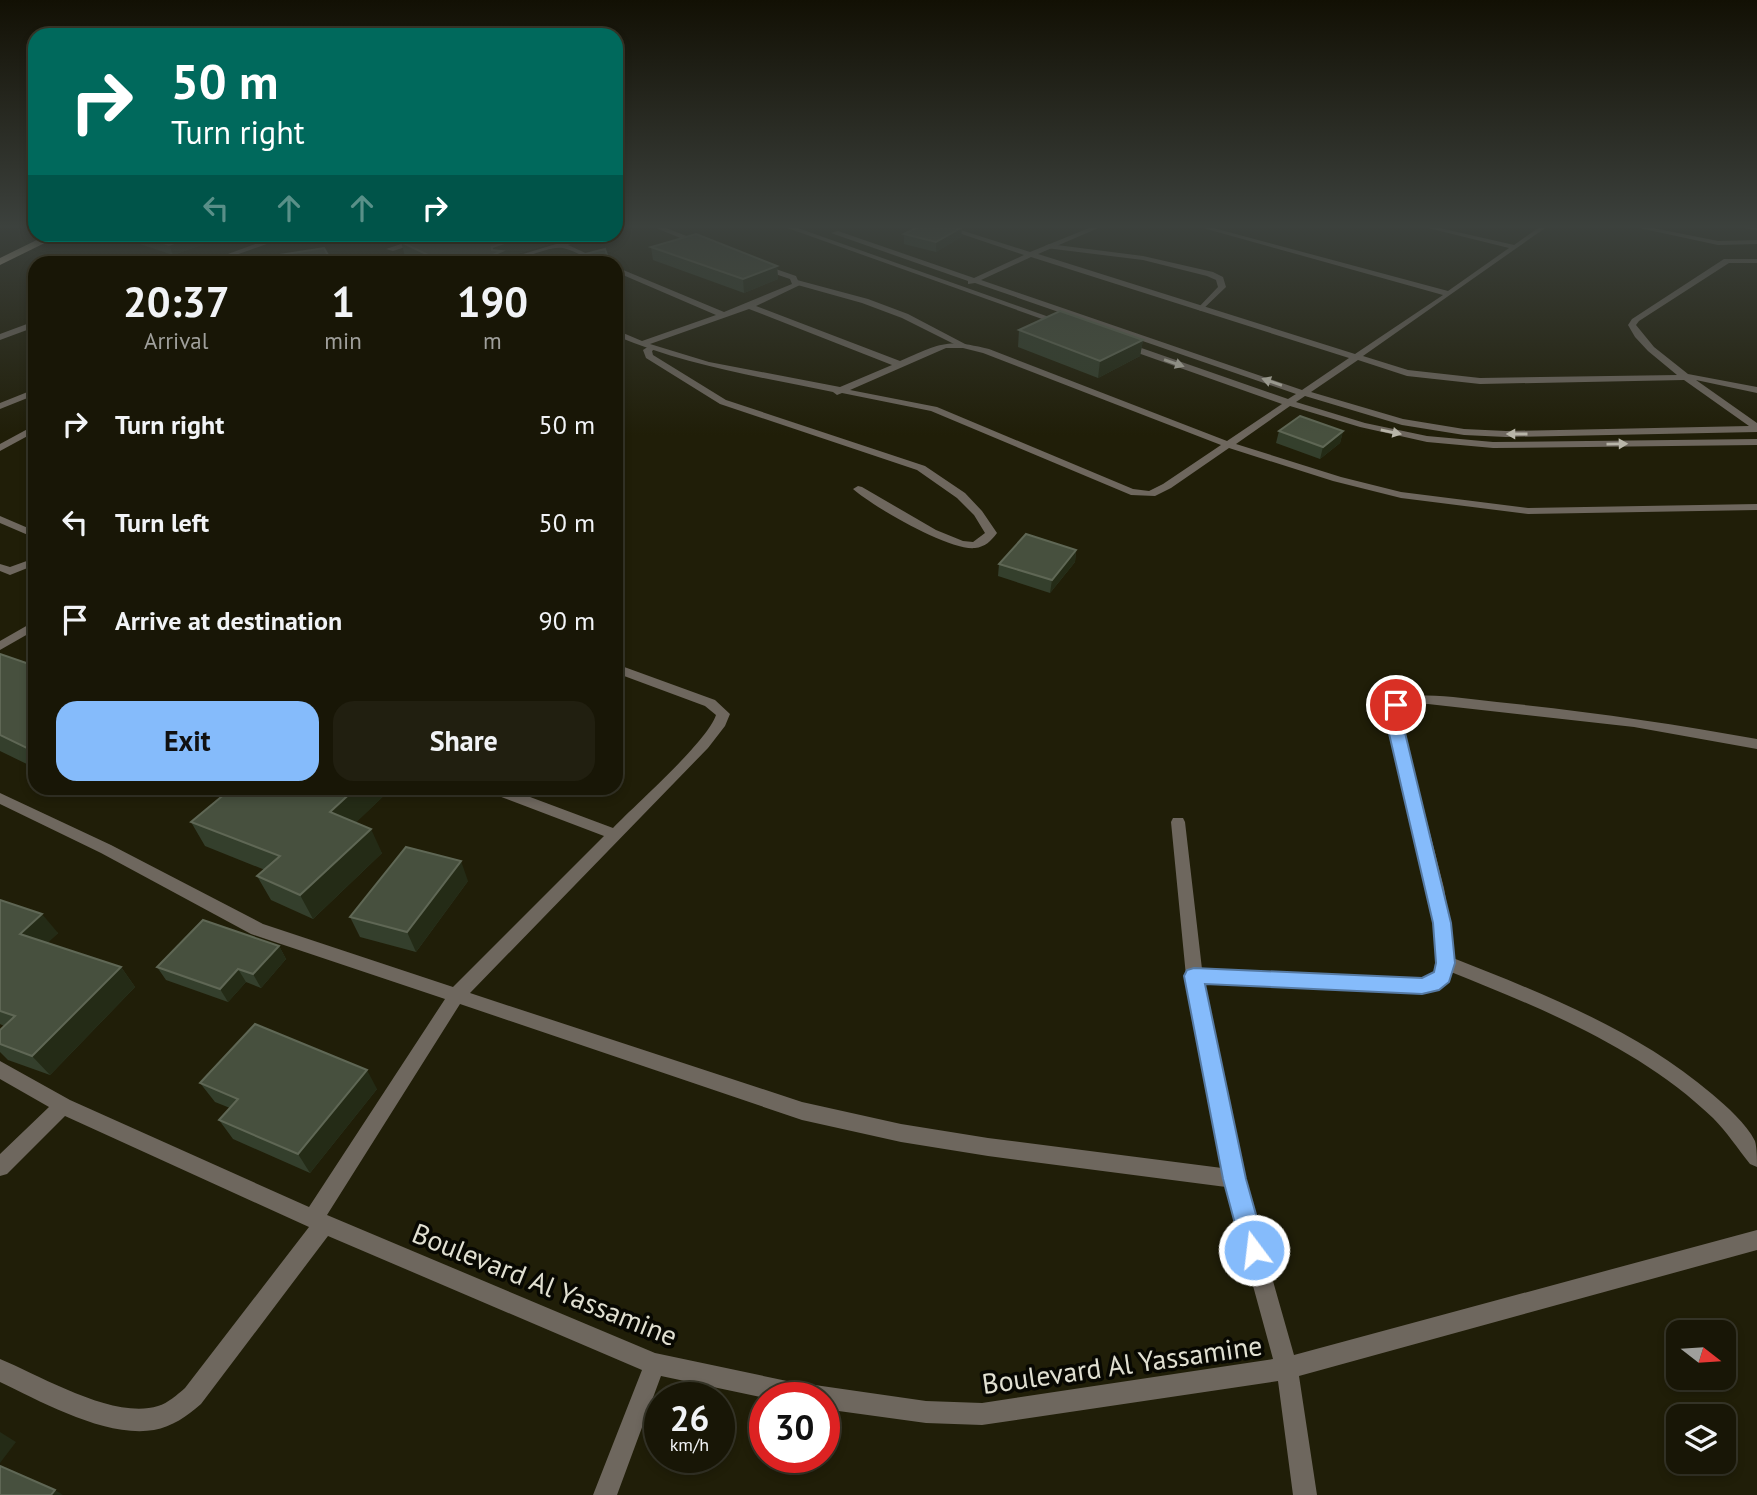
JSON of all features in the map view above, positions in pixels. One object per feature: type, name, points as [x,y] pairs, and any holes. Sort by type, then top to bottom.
[{"type":"street","points":[[679,296],[724,315]]},
{"type":"street","points":[[647,346],[772,296]]},
{"type":"street","points":[[846,296],[905,316],[963,345],[986,351],[1227,444],[1388,492],[1492,508],[1615,511],[1757,508]]},
{"type":"street","points":[[986,296],[1079,329]]},
{"type":"street","points":[[1022,296],[1303,393],[1390,419],[1464,432],[1539,434],[1757,428]]},
{"type":"street","points":[[1160,296],[1407,373],[1466,380],[1687,377],[1757,390]]},
{"type":"street","points":[[1201,309],[1214,296]]},
{"type":"street","points":[[623,336],[708,365],[934,409],[1141,495],[1151,494],[1167,486],[1446,296]]},
{"type":"street","points":[[1672,296],[1632,325],[1639,337],[1687,377],[1757,428]]},
{"type":"street","points":[[749,306],[898,364]]},
{"type":"street","points":[[0,337],[28,327]]},
{"type":"street","points":[[1118,343],[1289,403],[1382,430],[1427,439],[1483,444],[1757,442]]},
{"type":"street","points":[[837,392],[945,345],[963,345]]},
{"type":"street","points":[[647,346],[649,356],[723,402],[921,468],[946,482],[970,503],[991,533],[984,542],[975,545],[950,540],[932,533],[858,489]]},
{"type":"street","points":[[0,406],[28,395]]},
{"type":"street","points":[[0,448],[28,432]]},
{"type":"street","points":[[0,519],[28,532]]},
{"type":"street","points":[[0,567],[10,571],[28,564]]},
{"type":"street","points":[[0,646],[28,629]]},
{"type":"street","points":[[0,1370],[74,1403],[124,1417],[149,1420],[173,1413],[193,1396],[319,1221],[457,995],[703,745],[720,723],[723,713],[710,703],[623,671]]},
{"type":"street","points":[[1194,976],[1422,986],[1432,984],[1442,976],[1446,963],[1435,887],[1392,712],[1396,705],[1405,701],[1428,700],[1613,718],[1757,744]]},
{"type":"street","points":[[511,795],[614,834]]},
{"type":"street","points":[[0,798],[106,849],[257,929],[802,1111],[988,1147],[1234,1179]]},
{"type":"street","points":[[1178,822],[1194,976],[1234,1179],[1287,1368],[1305,1495]]},
{"type":"street","points":[[1446,963],[1564,1010],[1662,1068],[1719,1112],[1757,1158]]},
{"type":"street","name":"Boulevard Al Yassamine","points":[[0,1069],[63,1106],[319,1221],[655,1364],[787,1392],[926,1412],[982,1414],[1287,1368],[1757,1240]]},
{"type":"street","points":[[0,1167],[63,1106]]},
{"type":"street","points":[[605,1495],[655,1364]]},
{"type":"building","points":[[1060,311],[1143,340],[1100,361],[1019,330]]},
{"type":"building","points":[[1300,416],[1343,431],[1323,447],[1279,431]]},
{"type":"building","points":[[1026,534],[1076,550],[1052,580],[999,564]]},
{"type":"building","points":[[0,654],[28,664],[28,749],[0,735]]},
{"type":"building","points":[[224,795],[348,795],[330,812],[371,829],[300,895],[257,876],[280,856],[191,822]]},
{"type":"building","points":[[406,847],[461,861],[407,932],[350,917]]},
{"type":"building","points":[[0,900],[42,914],[20,934],[121,967],[32,1056],[0,1044],[0,1030],[15,1016],[0,1011]]},
{"type":"building","points":[[203,920],[279,946],[253,974],[238,969],[220,989],[157,967]]},
{"type":"building","points":[[255,1024],[367,1070],[298,1154],[219,1120],[238,1099],[200,1083]]},
{"type":"building","points":[[0,1466],[55,1490],[51,1495],[0,1495]]},
{"type":"route","points":[[1254,1250],[1234,1179],[1194,976],[1422,986],[1432,984],[1442,976],[1446,963],[1442,923],[1392,712],[1396,705]]}]
